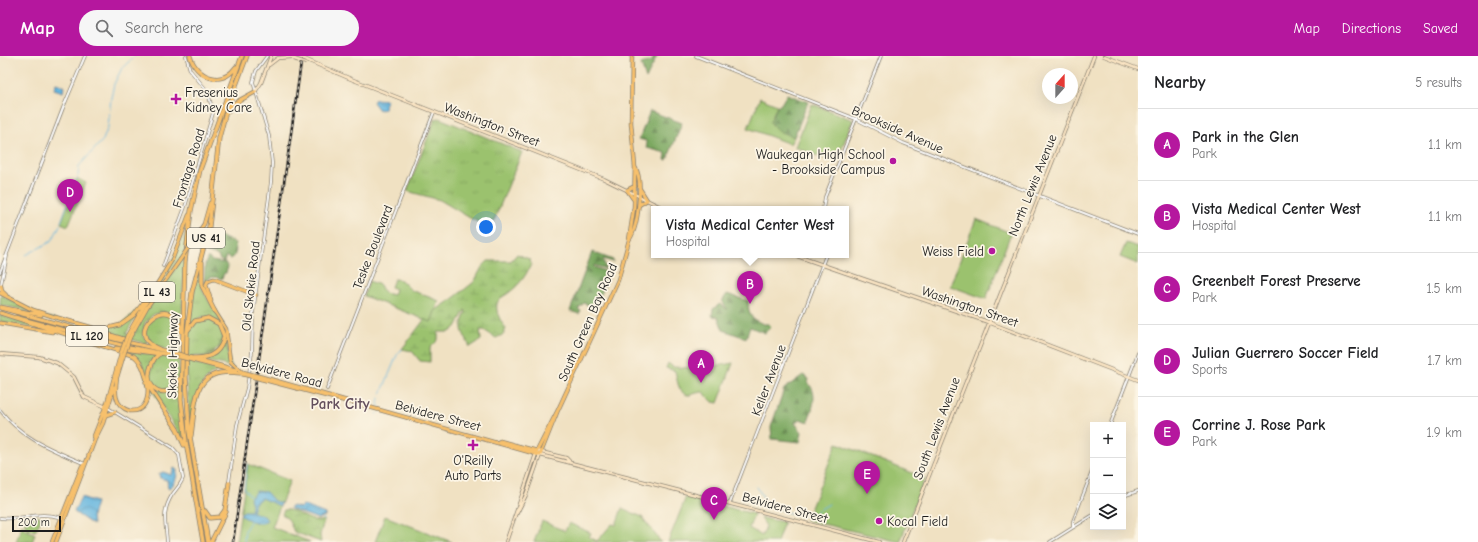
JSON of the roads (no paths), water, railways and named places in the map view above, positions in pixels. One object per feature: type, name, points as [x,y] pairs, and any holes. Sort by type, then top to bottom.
[{"type":"highway","points":[[190,56],[197,70],[204,76],[212,78],[220,78],[230,74],[241,58]]},
{"type":"highway","name":"Skokie Highway","points":[[208,542],[191,439],[186,389],[187,333],[193,288],[209,226],[220,130],[247,56]]},
{"type":"highway","name":"Skokie Highway","points":[[203,542],[183,417],[181,377],[185,262],[191,211],[206,151],[241,58]]},
{"type":"highway","points":[[220,130],[231,106],[255,92]]},
{"type":"highway","points":[[209,226],[201,265],[201,278],[205,295],[215,312]]},
{"type":"highway","points":[[159,349],[150,344],[145,334],[145,325],[154,315],[163,313],[172,316],[180,325],[182,338]]},
{"type":"highway","points":[[187,333],[195,322],[205,318],[216,322],[223,332],[222,344],[214,354],[204,358],[192,359]]},
{"type":"highway","points":[[160,354],[155,358],[149,370],[148,380],[153,388],[161,392],[168,391],[176,387],[181,377]]},
{"type":"highway","points":[[191,439],[196,402],[199,390],[205,380],[218,372],[241,372]]},
{"type":"highway","points":[[146,382],[177,429],[190,465]]},
{"type":"highway","points":[[200,494],[207,516],[217,519],[225,510],[229,483]]},
{"type":"highway","points":[[211,542],[226,512],[229,483]]},
{"type":"main road","points":[[255,92],[268,66],[271,56]]},
{"type":"main road","name":"Washington Street","points":[[288,56],[307,62],[608,181],[659,206]]},
{"type":"main road","points":[[632,56],[631,123],[635,167]]},
{"type":"main road","name":"North Lewis Avenue","points":[[988,322],[1094,56]]},
{"type":"main road","points":[[1104,56],[1138,69]]},
{"type":"main road","points":[[268,66],[278,58],[294,57]]},
{"type":"main road","name":"South Green Bay Road","points":[[629,240],[635,193],[635,167]]},
{"type":"main road","name":"South Green Bay Road","points":[[506,542],[538,453],[618,280],[639,205],[639,188],[635,167]]},
{"type":"main road","name":"IL 43","points":[[129,336],[207,218],[213,182]]},
{"type":"main road","points":[[634,202],[627,190],[635,186]]},
{"type":"main road","points":[[639,188],[647,200],[639,205]]},
{"type":"main road","name":"IL 43","points":[[56,542],[82,466],[85,464],[106,415],[122,354],[129,336],[172,260],[191,211]]},
{"type":"main road","name":"Washington Street","points":[[804,258],[988,322],[1138,380]]},
{"type":"main road","points":[[241,372],[230,361],[226,329],[215,312],[206,289],[206,285],[210,280],[217,279],[256,295]]},
{"type":"main road","points":[[0,307],[54,317],[100,328],[120,325],[134,315],[158,283]]},
{"type":"main road","points":[[0,288],[7,296]]},
{"type":"main road","points":[[0,293],[34,310],[54,317]]},
{"type":"main road","name":"Belvidere Road","points":[[0,307],[159,349],[180,357],[192,359]]},
{"type":"main road","points":[[0,313],[57,333],[131,354],[137,358],[142,366],[148,395],[146,404],[139,410],[130,411],[120,406],[117,399],[117,376]]},
{"type":"main road","name":"Belvidere Road","points":[[0,313],[125,346],[192,359],[372,408]]},
{"type":"main road","points":[[74,322],[140,344]]},
{"type":"main road","name":"South Lewis Avenue","points":[[903,542],[988,322]]},
{"type":"main road","points":[[0,323],[57,333]]},
{"type":"main road","points":[[95,343],[160,354],[175,355]]},
{"type":"main road","points":[[0,354],[39,357],[57,363],[74,377],[84,397],[107,408],[94,436],[95,439]]},
{"type":"main road","name":"IL 43","points":[[107,408],[122,354]]},
{"type":"main road","name":"Belvidere Street","points":[[372,408],[498,442],[500,444],[879,542]]},
{"type":"main road","points":[[106,415],[115,412]]},
{"type":"main road","name":"IL 43","points":[[52,542],[63,519]]},
{"type":"street","points":[[0,272],[63,108],[85,56]]},
{"type":"street","name":"Frontage Road","points":[[163,266],[185,207],[213,113],[208,92],[190,70],[186,56]]},
{"type":"street","name":"Old Skokie Road","points":[[229,483],[238,418],[249,374],[256,295],[271,186],[272,163],[268,130],[253,82],[254,74],[267,56]]},
{"type":"street","name":"Brookside Avenue","points":[[696,56],[856,119],[903,143],[1138,234]]},
{"type":"street","points":[[823,206],[881,56]]},
{"type":"street","name":"Teske Boulevard","points":[[327,389],[434,112]]},
{"type":"street","points":[[0,288],[7,255]]},
{"type":"street","name":"Keller Avenue","points":[[730,503],[825,258]]},
{"type":"street","points":[[1111,422],[1138,353]]},
{"type":"street","points":[[107,408],[172,447],[179,455],[183,478],[171,497],[165,513],[164,525],[167,542]]},
{"type":"street","points":[[0,410],[20,430],[42,446],[85,464]]},
{"type":"street","points":[[1073,527],[1073,521],[1090,476]]},
{"type":"street","points":[[1126,495],[1138,491]]},
{"type":"street","points":[[0,518],[14,518],[42,514],[63,519]]},
{"type":"street","points":[[1050,542],[1090,517]]},
{"type":"water","points":[[56,83],[64,86],[63,92],[54,89]]},
{"type":"water","points":[[375,99],[387,100],[384,105],[385,109],[379,110],[373,102]]},
{"type":"water","points":[[174,468],[177,470],[176,479],[174,484],[168,488],[167,480],[160,478],[159,474],[163,472],[171,475]]},
{"type":"water","points":[[256,491],[266,492],[274,501],[281,503],[280,506],[261,498],[255,503],[252,512],[264,516],[267,520],[262,523],[257,523],[240,514],[244,511],[251,511],[252,505],[250,498]]},
{"type":"water","points":[[81,497],[96,502],[92,516],[93,525],[74,512]]},
{"type":"water","points":[[303,505],[325,514],[325,516],[318,519],[291,509],[290,507],[294,506],[300,508]]},
{"type":"waterway","points":[[78,176],[79,166],[103,140],[108,127],[114,84],[122,68],[135,56]]},
{"type":"waterway","points":[[61,222],[77,178]]},
{"type":"waterway","points":[[26,255],[52,241],[60,225]]},
{"type":"waterway","points":[[398,354],[402,349]]},
{"type":"waterway","points":[[381,394],[397,355]]},
{"type":"waterway","points":[[379,398],[378,404],[380,407]]},
{"type":"waterway","points":[[247,464],[244,489],[251,497]]},
{"type":"waterway","points":[[757,487],[764,499]]},
{"type":"waterway","points":[[765,500],[776,507],[798,515],[805,516],[816,512]]},
{"type":"waterway","points":[[817,511],[829,504]]},
{"type":"waterway","points":[[244,542],[245,530],[251,520]]},
{"type":"railway","points":[[233,542],[302,56]]},
{"type":"place","name":"Fresenius Kidney Care","points":[[176,99]]},
{"type":"place","name":"Waukegan High School - Brookside Campus","points":[[893,161]]},
{"type":"place","name":"Julian Guerrero Soccer Field","points":[[70,212]]},
{"type":"place","name":"Weiss Field","points":[[992,251]]},
{"type":"place","name":"Vista Medical Center West","points":[[750,304]]},
{"type":"place","name":"Park in the Glen","points":[[701,383]]},
{"type":"place","name":"O'Reilly Auto Parts","points":[[473,445]]},
{"type":"place","name":"Corrine J. Rose Park","points":[[867,494]]},
{"type":"place","name":"Greenbelt Forest Preserve","points":[[714,520]]},
{"type":"place","name":"Kocal Field","points":[[879,521]]},
{"type":"district","name":"Park City","points":[[340,404]]}]
